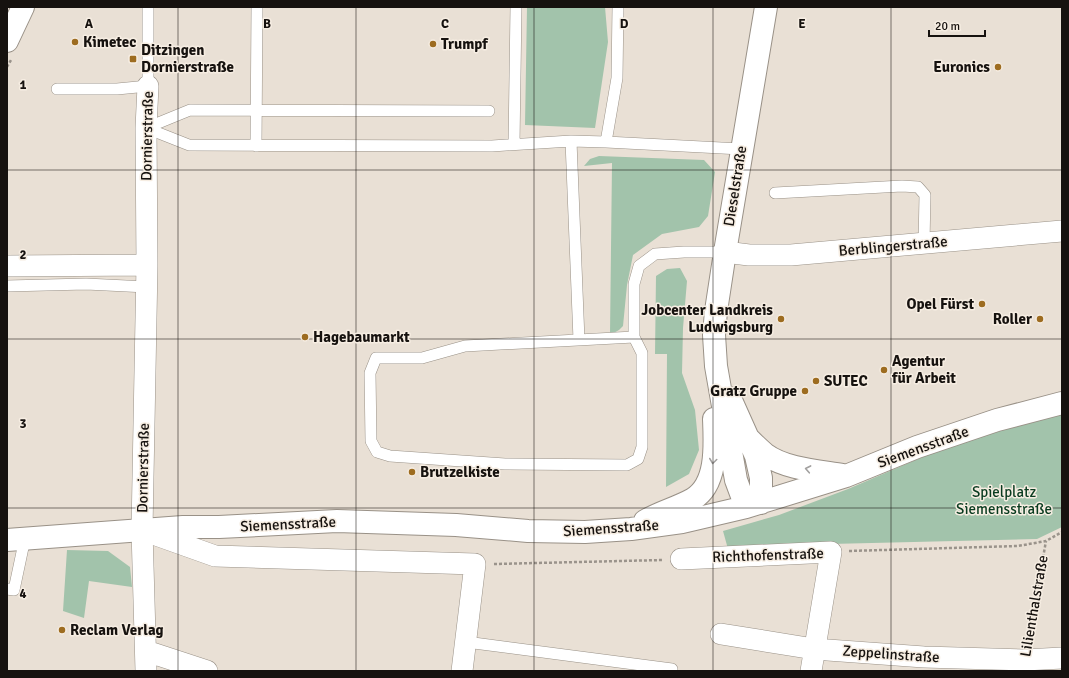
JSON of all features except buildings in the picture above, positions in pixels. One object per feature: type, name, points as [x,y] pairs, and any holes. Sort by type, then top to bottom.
[{"type":"main road","points":[[7,41],[23,7]]},
{"type":"main road","name":"Dieselstraße","points":[[716,366],[714,335],[715,319],[741,149],[766,7]]},
{"type":"main road","points":[[716,366],[756,456],[761,478],[754,505]]},
{"type":"main road","points":[[716,366],[736,480],[754,505]]},
{"type":"main road","points":[[631,528],[656,514],[694,498],[706,486],[713,466],[715,446],[713,388],[716,366]]},
{"type":"main road","name":"Siemensstraße","points":[[16,539],[183,527],[219,527],[337,521],[456,525],[528,531],[585,532],[682,522],[754,505],[846,476],[917,448],[997,420],[1062,403]]},
{"type":"main road","points":[[747,437],[765,454],[779,461],[796,467],[846,476]]},
{"type":"street","name":"Dornierstraße","points":[[146,661],[142,530],[147,287],[146,128],[148,86]]},
{"type":"street","name":"Berblingerstraße","points":[[725,252],[749,255],[791,255],[1062,231]]},
{"type":"street","points":[[7,266],[147,264]]},
{"type":"street","name":"Siemensstraße","points":[[142,530],[216,556],[475,564]]},
{"type":"street","name":"Richthofenstraße","points":[[681,559],[831,552],[811,671]]},
{"type":"street","points":[[462,671],[475,564]]},
{"type":"street","name":"Zeppelinstraße","points":[[721,634],[814,649],[1024,665],[1062,658]]},
{"type":"street","points":[[146,661],[207,671]]},
{"type":"lane","name":"Dornierstraße","points":[[148,7],[148,86]]},
{"type":"lane","points":[[256,146],[257,7]]},
{"type":"lane","points":[[514,144],[516,7]]},
{"type":"lane","points":[[606,142],[617,78],[618,7]]},
{"type":"lane","points":[[57,89],[117,89],[148,86]]},
{"type":"lane","points":[[146,128],[190,110],[489,111]]},
{"type":"lane","points":[[146,128],[189,145],[492,146],[571,141],[741,149]]},
{"type":"lane","points":[[571,141],[579,340]]},
{"type":"lane","points":[[775,193],[902,186],[918,187],[926,195],[924,243]]},
{"type":"lane","points":[[634,337],[466,346],[422,358],[376,358],[370,373],[371,441],[377,452],[390,456],[506,464],[627,465],[638,459],[642,447],[642,353],[634,337],[634,284],[639,266],[655,254],[725,252]]},
{"type":"lane","points":[[7,286],[86,284],[147,287]]},
{"type":"lane","points":[[7,590],[14,590],[16,539]]},
{"type":"lane","points":[[466,642],[672,668]]},
{"type":"path","points":[[831,552],[1018,546],[1046,541],[1062,532]]},
{"type":"path","name":"Lilienthalstraße","points":[[1024,665],[1046,541]]},
{"type":"path","points":[[475,564],[681,559]]},
{"type":"green space","points":[[527,7],[605,7],[608,42],[595,128],[525,125]]},
{"type":"green space","points":[[599,156],[704,160],[715,172],[708,216],[699,227],[662,234],[633,255],[627,285],[623,326],[610,335],[612,163],[584,166],[590,159]]},
{"type":"green space","points":[[680,268],[687,281],[683,328],[682,373],[695,410],[699,450],[689,474],[666,487],[667,354],[655,354],[656,276],[667,269]]},
{"type":"green space","name":"Spielplatz Siemensstraße","points":[[1062,412],[1062,527],[1037,539],[830,544],[728,549],[723,531],[779,515],[848,489],[964,441]]},
{"type":"green space","points":[[67,550],[108,551],[130,567],[132,587],[89,581],[84,618],[63,611]]},
{"type":"place","name":"Kimetec","points":[[75,42]]},
{"type":"place","name":"Trumpf","points":[[433,44]]},
{"type":"place","name":"Ditzingen Dornierstraße","points":[[133,59]]},
{"type":"place","name":"Euronics","points":[[998,67]]},
{"type":"place","name":"Opel Fürst","points":[[982,304]]},
{"type":"place","name":"Jobcenter Landkreis Ludwigsburg","points":[[781,319]]},
{"type":"place","name":"Roller","points":[[1040,319]]},
{"type":"place","name":"Hagebaumarkt","points":[[305,337]]},
{"type":"place","name":"Agentur für Arbeit","points":[[884,370]]},
{"type":"place","name":"SUTEC","points":[[816,381]]},
{"type":"place","name":"Gratz Gruppe","points":[[805,391]]},
{"type":"place","name":"Brutzelkiste","points":[[412,472]]},
{"type":"place","name":"Reclam Verlag","points":[[62,630]]}]
